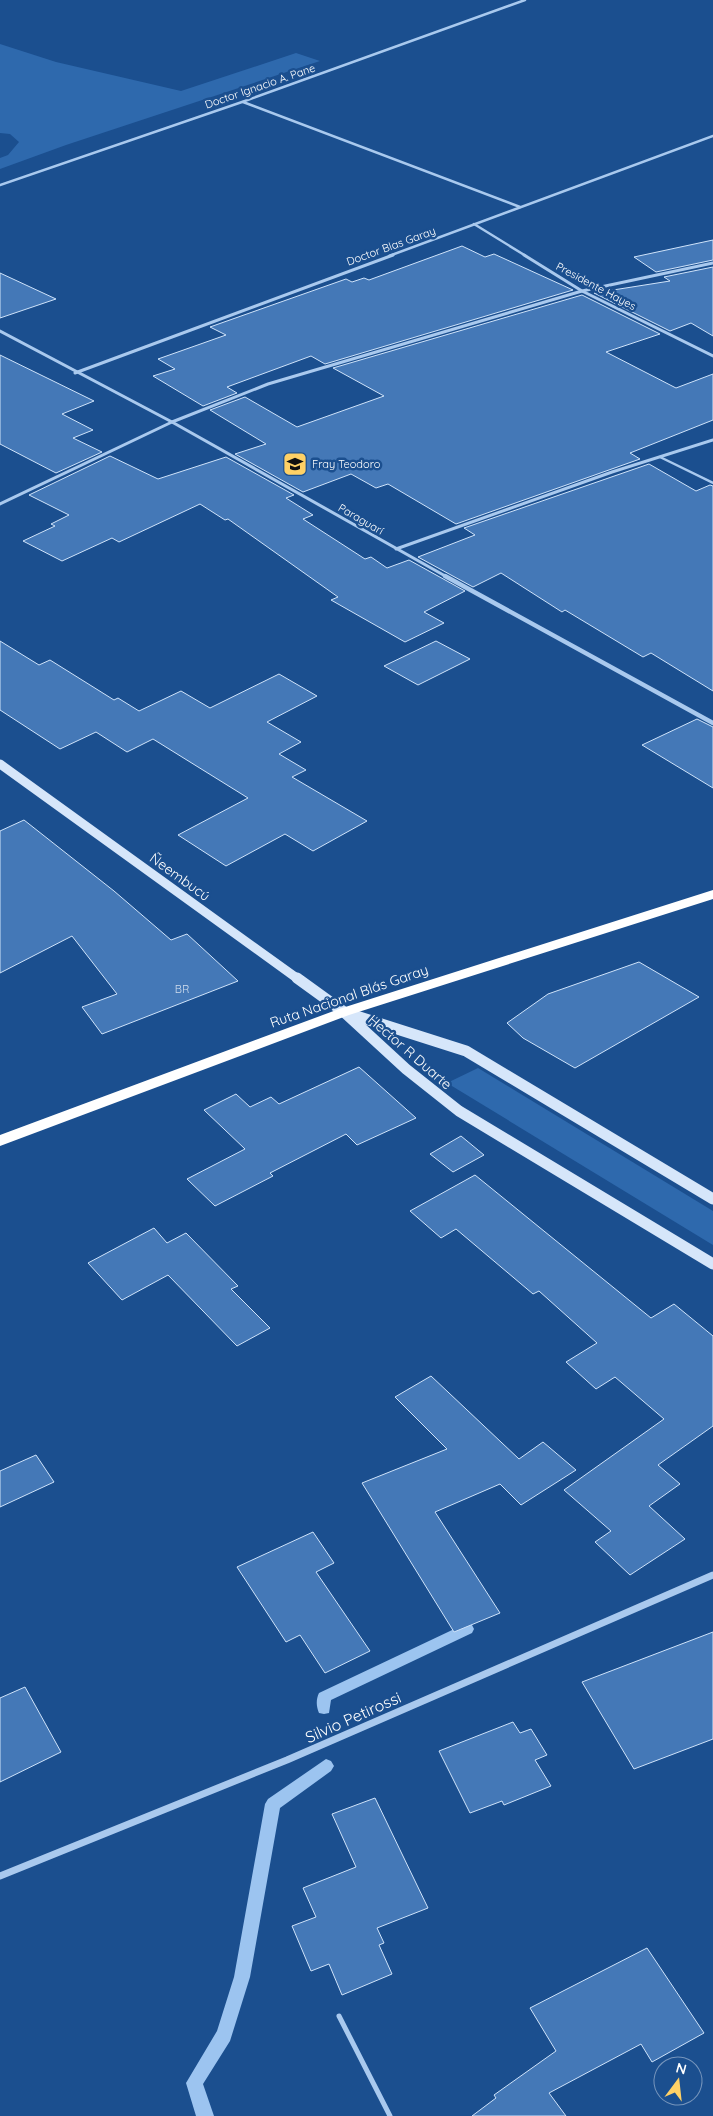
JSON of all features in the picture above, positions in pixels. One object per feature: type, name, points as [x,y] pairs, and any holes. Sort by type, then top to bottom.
[{"type":"highway","name":"Ruta Nacional Blás Garay","points":[[0,1142],[344,1012],[713,894]]},
{"type":"street","name":"Doctor Ignacio A. Pane","points":[[0,185],[242,102],[525,0]]},
{"type":"street","points":[[242,102],[520,207]]},
{"type":"street","name":"Doctor Blas Garay","points":[[75,373],[713,136]]},
{"type":"street","name":"Presidente Hayes","points":[[474,224],[582,291],[713,356]]},
{"type":"street","points":[[0,504],[172,422],[268,384],[582,291],[713,263]]},
{"type":"street","name":"Paraguarí","points":[[0,331],[75,373],[172,422],[396,549],[713,723]]},
{"type":"street","points":[[396,549],[713,440]]},
{"type":"street","name":"Ñeembucú","points":[[0,764],[344,1012]]},
{"type":"street","name":"Hector R Duarte","points":[[344,1012],[466,1051],[713,1199]]},
{"type":"street","name":"Hector R Duarte","points":[[344,1012],[406,1069],[459,1110],[713,1264]]},
{"type":"street","name":"Silvio Petirossi","points":[[0,1876],[287,1760],[713,1575]]},
{"type":"lane","points":[[660,457],[713,483]]},
{"type":"lane","points":[[340,2016],[390,2116]]},
{"type":"shaded area","points":[[0,44],[56,62],[181,91],[296,53],[320,61],[66,145],[0,169],[0,158],[8,155],[19,142],[10,134],[0,133]]},
{"type":"shaded area","points":[[478,1068],[713,1211],[713,1245],[447,1083]]},
{"type":"building","points":[[713,240],[713,260],[656,272],[634,257]]},
{"type":"building","points":[[462,246],[485,257],[494,254],[573,290],[325,364],[311,356],[227,387],[237,393],[203,406],[153,376],[175,369],[158,359],[226,335],[210,327],[346,279],[352,282],[364,278],[369,280]]},
{"type":"building","points":[[713,267],[713,336],[691,323],[670,331],[594,293],[670,281],[664,277]]},
{"type":"building","points":[[0,273],[56,299],[0,318]]},
{"type":"building","points":[[582,295],[660,334],[606,352],[676,388],[713,374],[713,420],[630,453],[640,459],[456,524],[388,484],[376,488],[351,474],[303,492],[235,454],[266,444],[210,410],[245,397],[297,427],[384,396],[333,368]]},
{"type":"building","points":[[0,355],[94,401],[62,414],[93,430],[73,438],[102,452],[56,473],[0,444]]},
{"type":"building","points":[[110,456],[158,479],[226,457],[294,495],[286,498],[313,515],[303,519],[365,559],[371,557],[387,568],[409,560],[465,591],[424,612],[444,623],[405,642],[331,600],[338,597],[228,519],[225,520],[200,504],[119,542],[112,538],[62,561],[23,541],[55,526],[51,524],[69,515],[29,495]]},
{"type":"building","points":[[649,464],[696,491],[710,485],[713,486],[713,691],[651,653],[643,657],[565,610],[562,612],[501,573],[473,587],[418,557],[475,535],[464,528]]},
{"type":"building","points":[[0,641],[39,665],[50,660],[114,700],[118,698],[139,711],[181,691],[210,708],[279,674],[317,696],[267,722],[301,742],[279,754],[306,770],[292,777],[367,821],[313,851],[285,834],[226,866],[178,835],[248,798],[153,739],[127,752],[96,732],[60,749],[0,710]]},
{"type":"building","points":[[436,641],[470,659],[418,685],[384,666]]},
{"type":"building","points":[[697,719],[713,727],[713,788],[642,745]]},
{"type":"building","points":[[24,820],[114,891],[171,940],[187,934],[238,981],[102,1034],[82,1007],[117,994],[72,936],[0,973],[0,831]]},
{"type":"building","points":[[639,962],[699,997],[575,1068],[523,1038],[507,1023],[548,994]]},
{"type":"building","points":[[359,1067],[416,1118],[357,1145],[346,1134],[270,1173],[273,1176],[215,1206],[187,1179],[245,1149],[204,1110],[236,1094],[250,1107],[271,1097],[279,1104]]},
{"type":"building","points":[[461,1136],[484,1155],[453,1172],[430,1154]]},
{"type":"building","points":[[475,1175],[651,1318],[674,1304],[713,1336],[713,1426],[658,1465],[680,1484],[649,1506],[685,1539],[630,1575],[595,1542],[611,1531],[564,1490],[664,1419],[615,1377],[596,1389],[566,1362],[597,1343],[539,1291],[533,1294],[456,1229],[441,1238],[410,1211]]},
{"type":"building","points":[[154,1228],[167,1243],[186,1233],[238,1286],[231,1289],[270,1328],[237,1346],[168,1275],[122,1300],[88,1263]]},
{"type":"building","points":[[431,1376],[519,1459],[543,1442],[576,1470],[521,1505],[500,1484],[435,1512],[500,1613],[454,1632],[362,1483],[447,1449],[395,1397]]},
{"type":"building","points":[[36,1455],[54,1482],[0,1507],[0,1471]]},
{"type":"building","points":[[313,1532],[334,1563],[316,1572],[370,1651],[325,1673],[300,1635],[286,1642],[237,1567]]},
{"type":"building","points":[[713,1632],[713,1739],[634,1769],[582,1682]]},
{"type":"building","points":[[25,1687],[61,1752],[0,1782],[0,1698]]},
{"type":"building","points":[[513,1722],[520,1733],[531,1729],[547,1755],[535,1760],[551,1786],[504,1805],[502,1801],[470,1813],[439,1751]]},
{"type":"building","points":[[375,1798],[428,1908],[377,1928],[384,1943],[379,1945],[392,1974],[342,1995],[329,1964],[311,1971],[292,1926],[316,1917],[303,1888],[356,1867],[332,1814]]},
{"type":"building","points":[[647,1948],[704,2033],[663,2056],[653,2056],[652,2062],[641,2044],[549,2093],[566,2116],[472,2116],[496,2098],[494,2095],[556,2051],[530,2008]]},
{"type":"waterway","points":[[324,1708],[324,1697],[467,1629]]},
{"type":"waterway","points":[[205,2116],[194,2083],[224,2035],[242,1977],[273,1804],[326,1766]]},
{"type":"place","name":"Fray Teodoro","points":[[295,464]]}]
